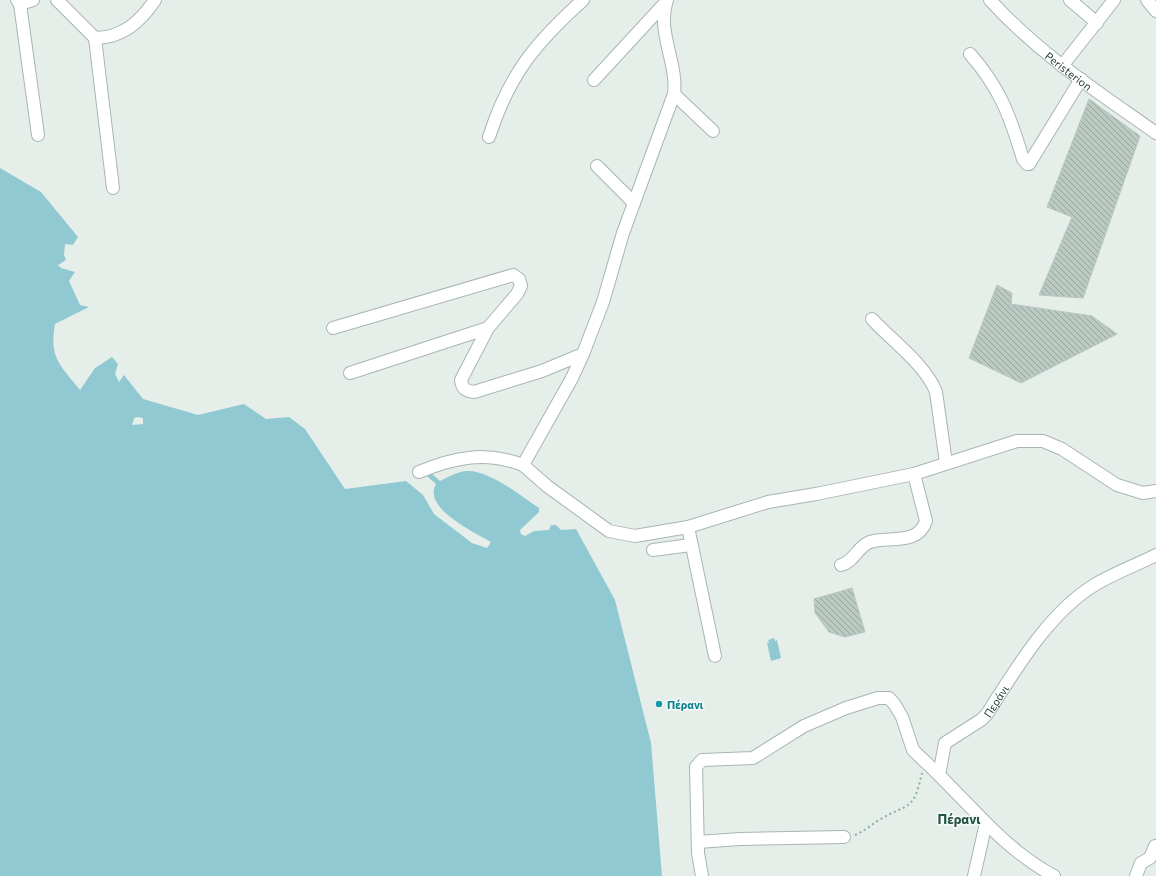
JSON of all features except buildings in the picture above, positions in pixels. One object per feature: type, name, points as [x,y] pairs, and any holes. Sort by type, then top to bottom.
[{"type":"street","points":[[33,0],[18,2],[38,135]]},
{"type":"street","points":[[57,0],[94,38],[113,188]]},
{"type":"street","points":[[94,38],[109,38],[130,27],[143,17],[155,0]]},
{"type":"street","points":[[488,137],[498,107],[517,72],[552,28],[583,0]]},
{"type":"street","name":"Peristerion","points":[[990,0],[1003,14],[1062,66],[1156,133]]},
{"type":"street","points":[[1070,0],[1096,23]]},
{"type":"street","points":[[1062,66],[1114,0]]},
{"type":"street","points":[[1147,0],[1156,11]]},
{"type":"street","points":[[594,80],[667,1]]},
{"type":"street","points":[[523,465],[572,378],[583,354],[603,302],[623,233],[674,94],[676,80],[664,30],[667,1]]},
{"type":"street","points":[[970,54],[995,85],[1010,116],[1023,159],[1027,164],[1029,164],[1081,80]]},
{"type":"street","points":[[674,94],[713,131]]},
{"type":"street","points":[[597,166],[634,203]]},
{"type":"street","points":[[332,328],[513,275],[519,279],[520,286],[517,294],[488,328],[461,380],[462,386],[467,391],[474,392],[542,371],[583,354]]},
{"type":"street","points":[[872,319],[922,369],[931,381],[936,392],[946,463]]},
{"type":"street","points":[[350,373],[488,328]]},
{"type":"street","points":[[419,472],[463,458],[486,456],[506,458],[523,465],[547,486],[609,531],[618,534],[635,536],[688,527],[768,502],[914,474],[1017,441],[1043,441],[1062,449],[1116,485],[1143,493],[1156,491]]},
{"type":"street","points":[[841,565],[846,564],[866,544],[871,542],[899,540],[918,533],[924,529],[926,522],[914,474]]},
{"type":"street","points":[[688,527],[715,656]]},
{"type":"street","points":[[653,550],[691,545]]},
{"type":"street","name":"Περάνι","points":[[939,775],[945,743],[981,720],[987,714],[1024,655],[1059,616],[1095,585],[1156,555]]},
{"type":"street","points":[[702,876],[698,842],[696,767],[698,763],[702,760],[753,758],[785,736],[846,708],[878,698],[889,698],[895,705],[902,717],[913,750],[924,762],[939,775],[1006,843],[1028,862],[1054,876]]},
{"type":"street","points":[[974,876],[986,823]]},
{"type":"street","points":[[698,842],[740,839],[844,837]]},
{"type":"street","points":[[1136,876],[1141,863],[1150,858],[1155,846]]},
{"type":"path","points":[[844,837],[857,835],[888,815],[909,805],[918,792],[924,762]]},
{"type":"water","points":[[0,168],[41,192],[78,237],[73,245],[65,244],[64,255],[66,260],[58,265],[61,268],[75,272],[69,281],[80,305],[89,307],[55,324],[54,345],[55,353],[62,367],[80,390],[95,368],[112,357],[118,364],[115,374],[119,382],[124,375],[143,399],[198,415],[244,404],[266,419],[289,417],[305,429],[345,489],[406,481],[423,495],[434,514],[472,543],[487,548],[491,542],[462,526],[436,502],[434,493],[436,484],[427,476],[431,473],[440,481],[459,472],[475,472],[484,474],[514,490],[539,508],[539,512],[520,530],[521,534],[525,536],[534,531],[549,530],[551,525],[556,525],[561,530],[576,529],[615,600],[651,743],[662,876],[0,876]],"holes":[[[134,418],[143,418],[143,424],[132,425]]]},
{"type":"water","points":[[774,638],[775,641],[777,640],[781,658],[771,661],[767,643],[769,643],[768,640]]},
{"type":"place","name":"Πέρανι","points":[[659,704]]},
{"type":"district","name":"Πέρανι","points":[[959,819]]}]
